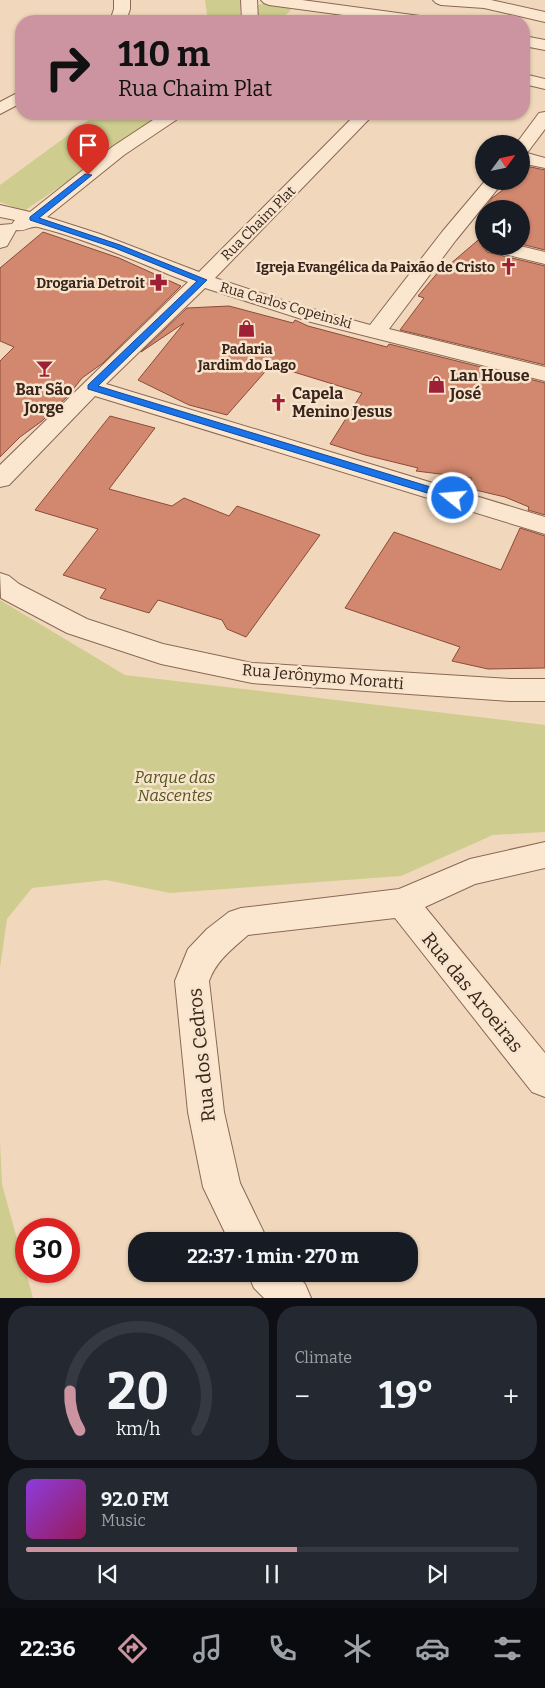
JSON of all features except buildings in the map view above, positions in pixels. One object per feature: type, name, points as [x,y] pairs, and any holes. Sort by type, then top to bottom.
[{"type":"street","points":[[119,15],[122,0]]},
{"type":"street","points":[[248,0],[249,15]]},
{"type":"street","points":[[269,0],[374,15]]},
{"type":"street","points":[[441,0],[481,1],[545,17]]},
{"type":"street","points":[[300,15],[328,9]]},
{"type":"street","points":[[530,42],[545,45]]},
{"type":"street","points":[[530,80],[545,84]]},
{"type":"street","points":[[0,109],[15,100]]},
{"type":"street","points":[[530,137],[545,117]]},
{"type":"street","points":[[2,228],[22,225],[33,219],[118,151],[164,120]]},
{"type":"street","name":"Rua Chaim Plat","points":[[0,480],[360,120]]},
{"type":"street","points":[[530,159],[545,162]]},
{"type":"street","points":[[376,332],[474,242],[492,190]]},
{"type":"street","name":"Rua Carlos Copeinski","points":[[33,219],[118,247],[245,295],[376,332],[545,374]]},
{"type":"street","points":[[474,242],[545,258]]},
{"type":"street","points":[[91,387],[545,526]]},
{"type":"street","name":"Rua Jerônymo Moratti","points":[[0,582],[10,591],[77,626],[161,654],[252,673],[545,690]]},
{"type":"street","name":"Rua dos Cedros","points":[[244,1232],[222,1187],[206,1112],[192,981],[200,959],[219,939],[241,922],[402,904],[470,872],[545,855]]},
{"type":"street","name":"Rua das Aroeiras","points":[[402,904],[545,1080]]},
{"type":"street","points":[[276,1282],[291,1298]]},
{"type":"green space","points":[[205,0],[240,0],[240,15],[207,15]]},
{"type":"green space","points":[[265,3],[287,6],[291,10],[285,15],[257,15],[255,6]]},
{"type":"green space","points":[[89,120],[157,120],[24,211],[0,202],[0,185]]},
{"type":"green space","name":"Parque das Nascentes","points":[[0,600],[125,675],[545,725],[545,832],[493,835],[401,876],[170,893],[106,880],[32,888],[7,919],[0,968]]},
{"type":"green space","points":[[0,1140],[2,1184],[15,1232],[15,1283],[29,1283],[33,1298],[0,1298]]},
{"type":"place","name":"Igreja Evangélica da Paixão de Cristo","points":[[509,267]]},
{"type":"place","name":"Drogaria Detroit","points":[[159,283]]},
{"type":"place","name":"Padaria Jardim do Lago","points":[[247,329]]},
{"type":"place","name":"Bar São Jorge","points":[[44,368]]},
{"type":"place","name":"Lan House José","points":[[436,384]]},
{"type":"place","name":"Capela Menino Jesus","points":[[278,402]]},
{"type":"route","points":[[88,175],[33,219],[118,247],[202,280],[91,387],[453,498]]}]
